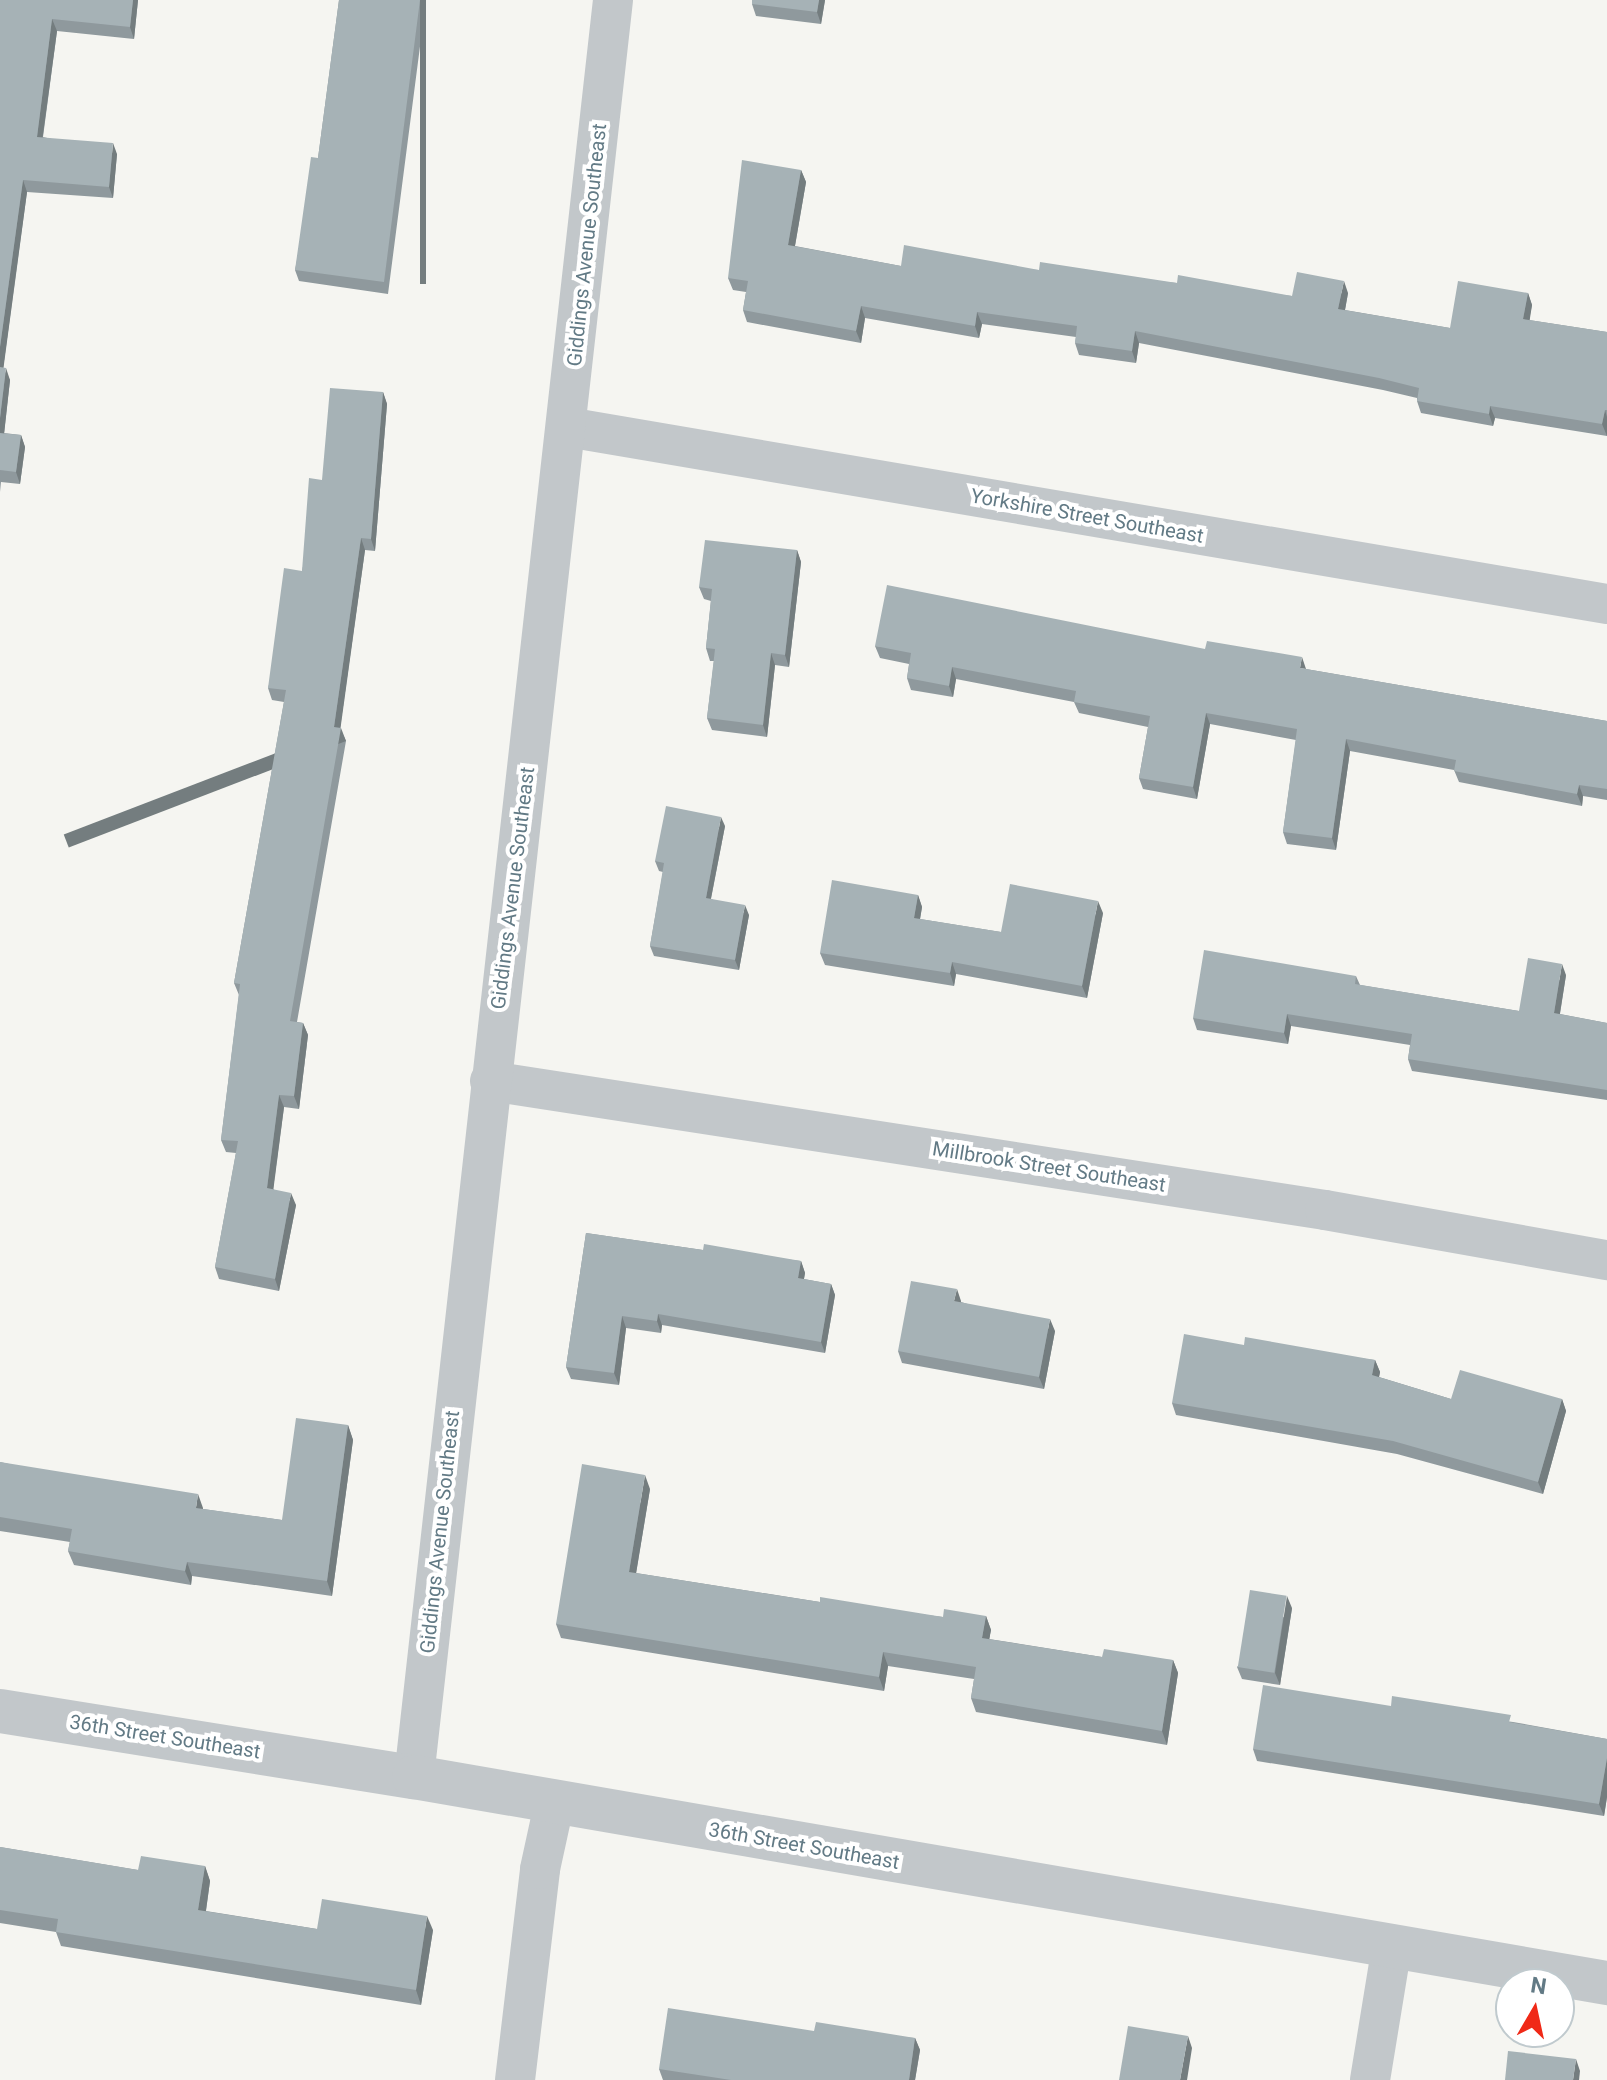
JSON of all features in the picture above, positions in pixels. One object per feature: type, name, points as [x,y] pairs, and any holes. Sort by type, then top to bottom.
[{"type":"street","name":"Giddings Avenue Southeast","points":[[414,1777],[613,0]]},
{"type":"street","name":"Yorkshire Street Southeast","points":[[567,427],[1607,604]]},
{"type":"street","name":"Millbrook Street Southeast","points":[[490,1081],[1309,1208],[1607,1260]]},
{"type":"street","name":"36th Street Southeast","points":[[0,1711],[414,1777],[554,1805],[1607,1983]]},
{"type":"street","points":[[515,2080],[540,1869],[554,1805]]},
{"type":"street","points":[[1370,2080],[1392,1945]]},
{"type":"building","points":[[0,0],[133,0],[130,27],[52,19],[37,137],[113,143],[109,187],[23,180],[0,347]]},
{"type":"building","points":[[339,0],[420,0],[384,282],[295,270],[311,157],[318,158]]},
{"type":"building","points":[[752,0],[819,0],[817,12],[752,4]]},
{"type":"building","points":[[742,160],[801,170],[788,245],[901,266],[904,245],[1039,270],[1040,262],[1177,283],[1178,275],[1292,296],[1297,272],[1344,281],[1338,309],[1450,328],[1458,281],[1528,293],[1523,319],[1607,332],[1607,410],[1602,424],[1490,406],[1489,414],[1417,401],[1419,388],[1379,378],[1135,331],[1132,351],[1075,343],[1077,326],[977,312],[975,326],[861,306],[856,331],[743,310],[748,281],[728,278]]},
{"type":"building","points":[[0,367],[6,368],[0,418]]},
{"type":"building","points":[[330,388],[383,392],[371,539],[361,538],[334,727],[341,728],[290,1021],[303,1023],[294,1096],[279,1095],[267,1188],[291,1193],[275,1279],[215,1267],[238,1141],[221,1140],[240,984],[234,983],[286,690],[268,688],[284,568],[302,571],[309,478],[322,480]]},
{"type":"building","points":[[0,433],[21,435],[16,472],[0,470]]},
{"type":"building","points":[[705,540],[797,550],[785,655],[771,653],[763,725],[707,718],[715,649],[706,648],[712,589],[699,587]]},
{"type":"building","points":[[887,585],[1205,649],[1207,641],[1302,657],[1300,668],[1607,721],[1607,789],[1579,785],[1577,794],[1454,771],[1456,760],[1346,739],[1332,838],[1283,832],[1297,729],[1206,713],[1193,787],[1139,778],[1150,716],[1074,702],[1076,691],[952,667],[949,686],[907,678],[911,653],[875,646]]},
{"type":"building","points":[[666,806],[721,817],[706,898],[745,905],[735,960],[650,946],[664,863],[655,861]]},
{"type":"building","points":[[832,880],[918,895],[914,918],[1001,932],[1010,884],[1098,901],[1082,986],[952,962],[950,973],[820,953]]},
{"type":"building","points":[[1204,950],[1356,976],[1355,984],[1519,1011],[1528,958],[1562,964],[1554,1013],[1607,1023],[1607,1090],[1408,1059],[1412,1034],[1287,1014],[1284,1033],[1193,1018]]},
{"type":"building","points":[[586,1233],[703,1250],[704,1244],[801,1261],[798,1278],[831,1284],[821,1342],[658,1314],[657,1321],[622,1316],[614,1373],[566,1367]]},
{"type":"building","points":[[911,1281],[957,1289],[954,1301],[1050,1319],[1039,1377],[898,1351]]},
{"type":"building","points":[[1184,1334],[1244,1345],[1245,1337],[1375,1360],[1372,1375],[1451,1399],[1460,1370],[1562,1399],[1538,1482],[1393,1441],[1172,1403]]},
{"type":"building","points":[[296,1418],[348,1425],[327,1581],[187,1562],[185,1571],[68,1551],[72,1529],[0,1517],[0,1462],[198,1494],[196,1508],[282,1520]]},
{"type":"building","points":[[582,1464],[645,1475],[629,1572],[820,1602],[820,1597],[943,1617],[944,1609],[986,1616],[982,1638],[1102,1657],[1104,1649],[1173,1660],[1162,1731],[971,1698],[976,1667],[883,1652],[879,1677],[556,1624]]},
{"type":"building","points":[[1250,1590],[1287,1596],[1274,1673],[1238,1667]]},
{"type":"building","points":[[1263,1685],[1391,1706],[1392,1696],[1511,1715],[1509,1722],[1607,1739],[1599,1804],[1253,1749]]},
{"type":"building","points":[[0,1847],[138,1870],[141,1856],[205,1866],[198,1910],[317,1929],[322,1899],[427,1916],[416,1990],[56,1932],[58,1919],[0,1910]]},
{"type":"building","points":[[668,2008],[814,2031],[816,2022],[915,2038],[909,2080],[731,2080],[659,2069]]},
{"type":"building","points":[[1128,2026],[1188,2036],[1180,2080],[1119,2080]]},
{"type":"building","points":[[1508,2051],[1576,2059],[1573,2080],[1505,2080]]}]
